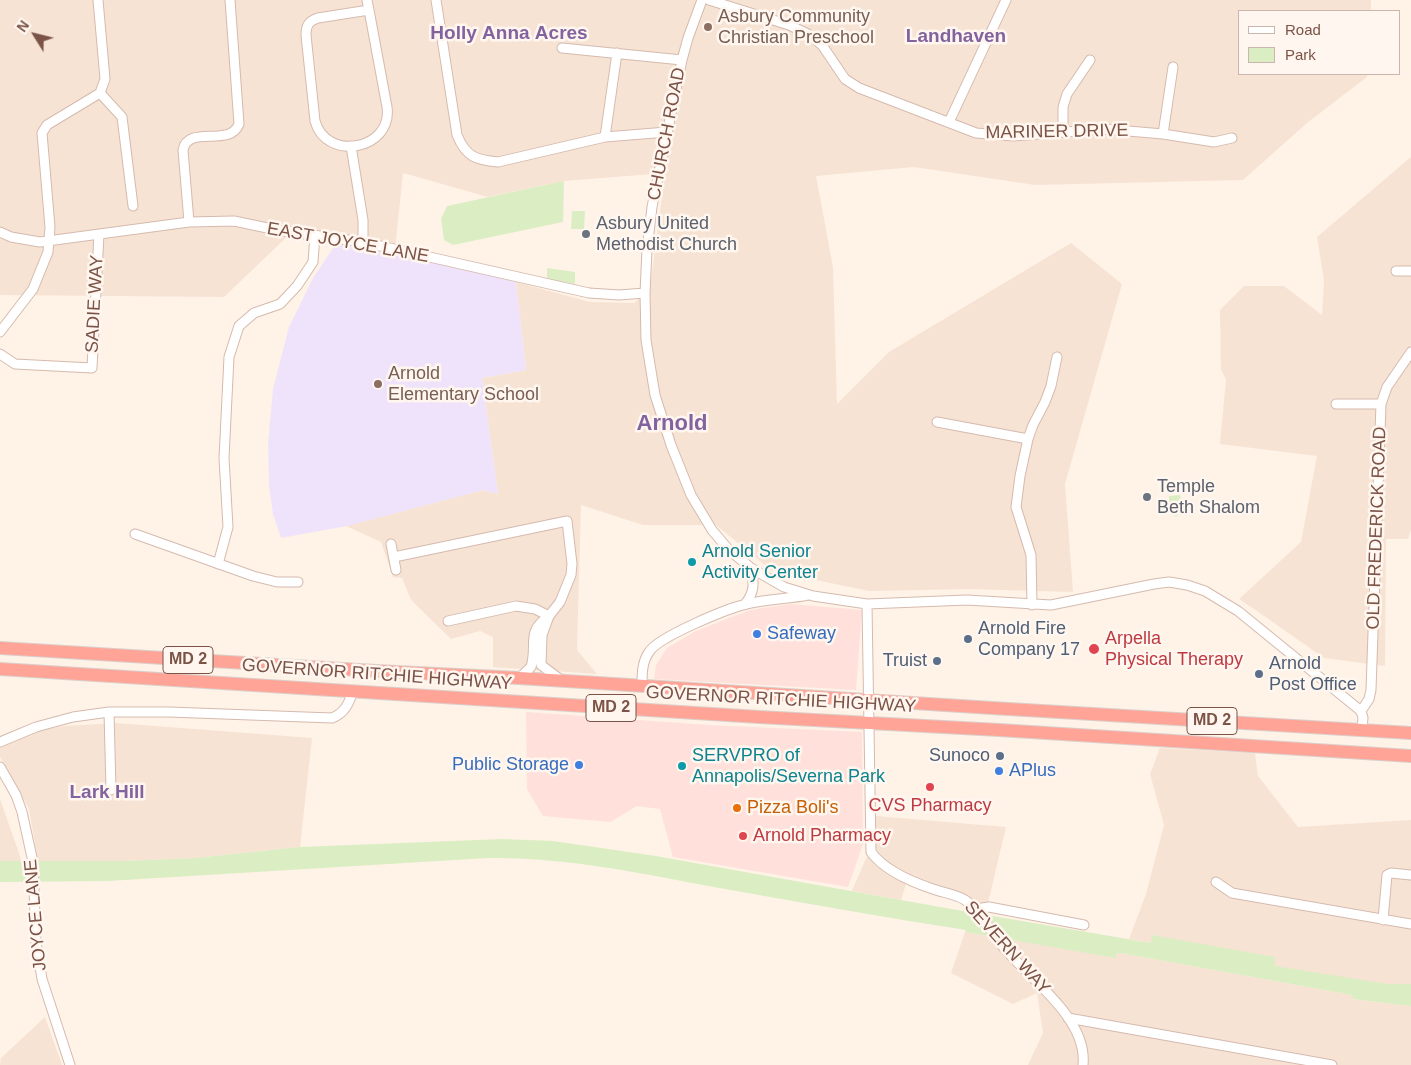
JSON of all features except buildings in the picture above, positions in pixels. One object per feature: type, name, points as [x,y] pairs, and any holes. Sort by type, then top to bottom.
[{"type":"highway","name":"GOVERNOR RITCHIE HIGHWAY","points":[[0,648],[376,671],[561,680],[1411,733]]},
{"type":"highway","name":"GOVERNOR RITCHIE HIGHWAY","points":[[0,669],[1411,756]]},
{"type":"highway","points":[[353,691],[355,682],[360,677],[376,671]]},
{"type":"street","points":[[0,332],[32,289],[48,252],[50,227],[42,133],[47,125],[100,93],[105,78],[98,0]]},
{"type":"street","points":[[189,222],[184,145],[190,138],[231,134],[238,129],[239,124],[230,0]]},
{"type":"street","points":[[367,0],[369,10],[388,115],[382,131],[373,140],[351,146],[337,145],[330,142],[318,131],[316,126],[306,30],[308,23],[314,20],[369,10]]},
{"type":"street","points":[[436,0],[457,135],[462,147],[472,156],[498,162],[605,137],[667,132]]},
{"type":"street","name":"CHURCH ROAD","points":[[702,0],[682,60],[652,207],[645,293],[646,340],[655,395],[691,495],[712,530],[728,549],[751,568],[784,586],[808,595]]},
{"type":"street","name":"MARINER DRIVE","points":[[709,0],[789,25],[808,34],[822,45],[845,79],[859,88],[976,133],[1013,136],[1105,129],[1163,134],[1214,142],[1232,138]]},
{"type":"street","points":[[949,122],[1006,0]]},
{"type":"street","points":[[562,48],[682,60]]},
{"type":"street","points":[[605,137],[617,53]]},
{"type":"street","points":[[1063,132],[1063,108],[1067,94],[1090,60]]},
{"type":"street","points":[[1163,134],[1173,67]]},
{"type":"street","points":[[100,93],[122,117],[134,206]]},
{"type":"street","points":[[351,146],[363,220],[363,242]]},
{"type":"street","name":"EAST JOYCE LANE","points":[[0,232],[40,242],[189,222],[234,221],[277,230],[363,242],[589,293],[645,293]]},
{"type":"street","name":"SADIE WAY","points":[[0,354],[15,364],[92,368],[99,234]]},
{"type":"street","points":[[218,564],[228,527],[224,458],[229,357],[239,326],[254,313],[280,304],[297,286],[313,262],[315,235]]},
{"type":"street","points":[[1396,272],[1411,271]]},
{"type":"street","name":"OLD FREDERICK ROAD","points":[[1361,711],[1369,699],[1371,690],[1381,404],[1387,387],[1411,352]]},
{"type":"street","points":[[1032,605],[1031,555],[1016,507],[1028,439],[1032,425],[1045,402],[1051,386],[1056,357]]},
{"type":"street","points":[[1336,404],[1381,404]]},
{"type":"street","points":[[937,422],[1028,439]]},
{"type":"street","points":[[394,557],[567,521],[572,564],[571,575],[560,602],[537,627],[531,667],[519,678]]},
{"type":"street","points":[[135,534],[253,576],[277,582],[298,582]]},
{"type":"street","points":[[392,544],[396,570]]},
{"type":"street","points":[[745,604],[751,597],[754,589],[751,568]]},
{"type":"street","points":[[642,686],[643,666],[650,650],[656,645],[718,613],[745,604],[808,595],[867,604],[967,600],[1051,605],[1154,584],[1179,583],[1195,587],[1214,596],[1238,611],[1361,711],[1363,718],[1362,729]]},
{"type":"street","name":"SEVERN WAY","points":[[867,604],[870,848],[875,857],[892,869],[922,884],[962,899],[975,908],[1006,951],[1044,989],[1068,1018],[1077,1034],[1083,1053],[1083,1065]]},
{"type":"street","points":[[448,622],[516,606],[535,609],[549,616]]},
{"type":"street","points":[[549,616],[542,635],[542,665],[561,680]]},
{"type":"street","points":[[0,742],[36,727],[74,717],[109,712],[179,712],[332,718],[344,710],[353,691]]},
{"type":"street","points":[[109,712],[111,790]]},
{"type":"street","name":"JOYCE LANE","points":[[0,767],[16,795],[22,812],[33,862],[36,942],[42,979],[70,1065]]},
{"type":"street","points":[[1383,920],[1387,875],[1391,873],[1411,875]]},
{"type":"street","points":[[1216,882],[1232,893],[1411,924]]},
{"type":"street","points":[[975,908],[989,907],[1084,925]]},
{"type":"street","points":[[1068,1018],[1332,1065]]},
{"type":"shaded area","points":[[0,0],[1371,0],[1371,10],[1238,10],[1238,75],[1367,75],[1367,77],[1307,123],[1243,180],[1035,185],[914,167],[816,176],[833,267],[837,404],[889,352],[1071,243],[1122,284],[1065,484],[1073,592],[969,589],[869,591],[772,571],[716,525],[643,525],[581,505],[577,650],[597,674],[493,667],[493,637],[480,631],[451,639],[411,600],[402,578],[393,577],[381,542],[346,526],[483,490],[498,494],[482,378],[526,370],[516,282],[590,302],[634,303],[650,288],[665,173],[564,181],[488,197],[403,173],[395,249],[292,232],[224,297],[0,295]]},
{"type":"shaded area","points":[[1411,157],[1411,530],[1408,539],[1386,539],[1385,666],[1324,658],[1239,599],[1301,542],[1317,456],[1220,444],[1226,379],[1221,370],[1220,310],[1244,286],[1284,286],[1322,315],[1324,280],[1317,237]]},
{"type":"shaded area","name":"Arnold Elementary School","points":[[340,238],[516,282],[526,370],[482,378],[498,494],[483,490],[347,526],[281,538],[273,514],[269,485],[268,444],[273,389],[289,327],[313,278]]},
{"type":"shaded area","points":[[791,604],[862,610],[856,690],[654,679],[656,665],[667,648],[696,631],[750,610]]},
{"type":"shaded area","points":[[526,712],[709,725],[862,732],[863,844],[848,887],[673,857],[660,809],[637,806],[610,822],[543,816],[527,789]]},
{"type":"shaded area","name":"Lark Hill","points":[[116,723],[312,738],[300,847],[195,858],[123,861],[38,861],[29,809],[0,757],[0,746],[34,732],[64,726]]},
{"type":"shaded area","points":[[1160,748],[1255,753],[1258,776],[1298,827],[1411,820],[1411,986],[1384,987],[1129,939],[1146,894],[1164,825],[1150,774]]},
{"type":"shaded area","points":[[0,799],[19,853],[21,861],[0,861]]},
{"type":"shaded area","points":[[876,816],[1006,827],[985,916],[951,891],[892,865],[880,855],[875,846]]},
{"type":"shaded area","points":[[867,856],[876,866],[906,884],[901,900],[852,891]]},
{"type":"shaded area","points":[[965,932],[1116,957],[1117,953],[1120,953],[1352,995],[1353,999],[1411,1006],[1411,1065],[1028,1065],[1043,1033],[1037,993],[1013,1004],[951,973]]},
{"type":"shaded area","points":[[45,1017],[62,1065],[0,1065],[1,1058]]},
{"type":"green space","points":[[564,181],[563,222],[453,245],[444,240],[441,219],[447,206]]},
{"type":"green space","points":[[572,211],[585,211],[584,229],[571,229]]},
{"type":"green space","points":[[547,268],[575,272],[575,284],[547,279]]},
{"type":"green space","points":[[1180,495],[1182,507],[1176,517],[1169,512],[1169,496]]},
{"type":"green space","points":[[503,839],[553,841],[656,856],[1151,943],[1152,935],[1275,957],[1275,966],[1388,984],[1411,984],[1411,1006],[1353,999],[1352,995],[1120,953],[1117,953],[1116,958],[630,871],[545,860],[488,858],[108,881],[0,882],[0,861],[123,861],[195,858],[300,847]]},
{"type":"place","name":"Asbury Community Christian Preschool","points":[[708,27]]},
{"type":"place","name":"Asbury United Methodist Church","points":[[586,234]]},
{"type":"place","name":"Arnold Elementary School","points":[[378,384]]},
{"type":"place","name":"Temple Beth Shalom","points":[[1147,497]]},
{"type":"place","name":"Arnold Senior Activity Center","points":[[692,562]]},
{"type":"place","name":"Safeway","points":[[757,634]]},
{"type":"place","name":"Arnold Fire Company 17","points":[[968,639]]},
{"type":"place","name":"Arpella Physical Therapy","points":[[1094,649]]},
{"type":"place","name":"Truist","points":[[937,661]]},
{"type":"place","name":"Arnold Post Office","points":[[1259,674]]},
{"type":"place","name":"Sunoco","points":[[1000,756]]},
{"type":"place","name":"Public Storage","points":[[579,765]]},
{"type":"place","name":"SERVPRO of Annapolis/Severna Park","points":[[682,766]]},
{"type":"place","name":"APlus","points":[[999,771]]},
{"type":"place","name":"CVS Pharmacy","points":[[930,787]]},
{"type":"place","name":"Pizza Boli's","points":[[737,808]]},
{"type":"place","name":"Arnold Pharmacy","points":[[743,836]]},
{"type":"district","name":"Holly Anna Acres","points":[[509,34]]},
{"type":"district","name":"Landhaven","points":[[956,37]]},
{"type":"district","name":"Arnold","points":[[672,424]]},
{"type":"district","name":"Lark Hill","points":[[107,793]]}]
